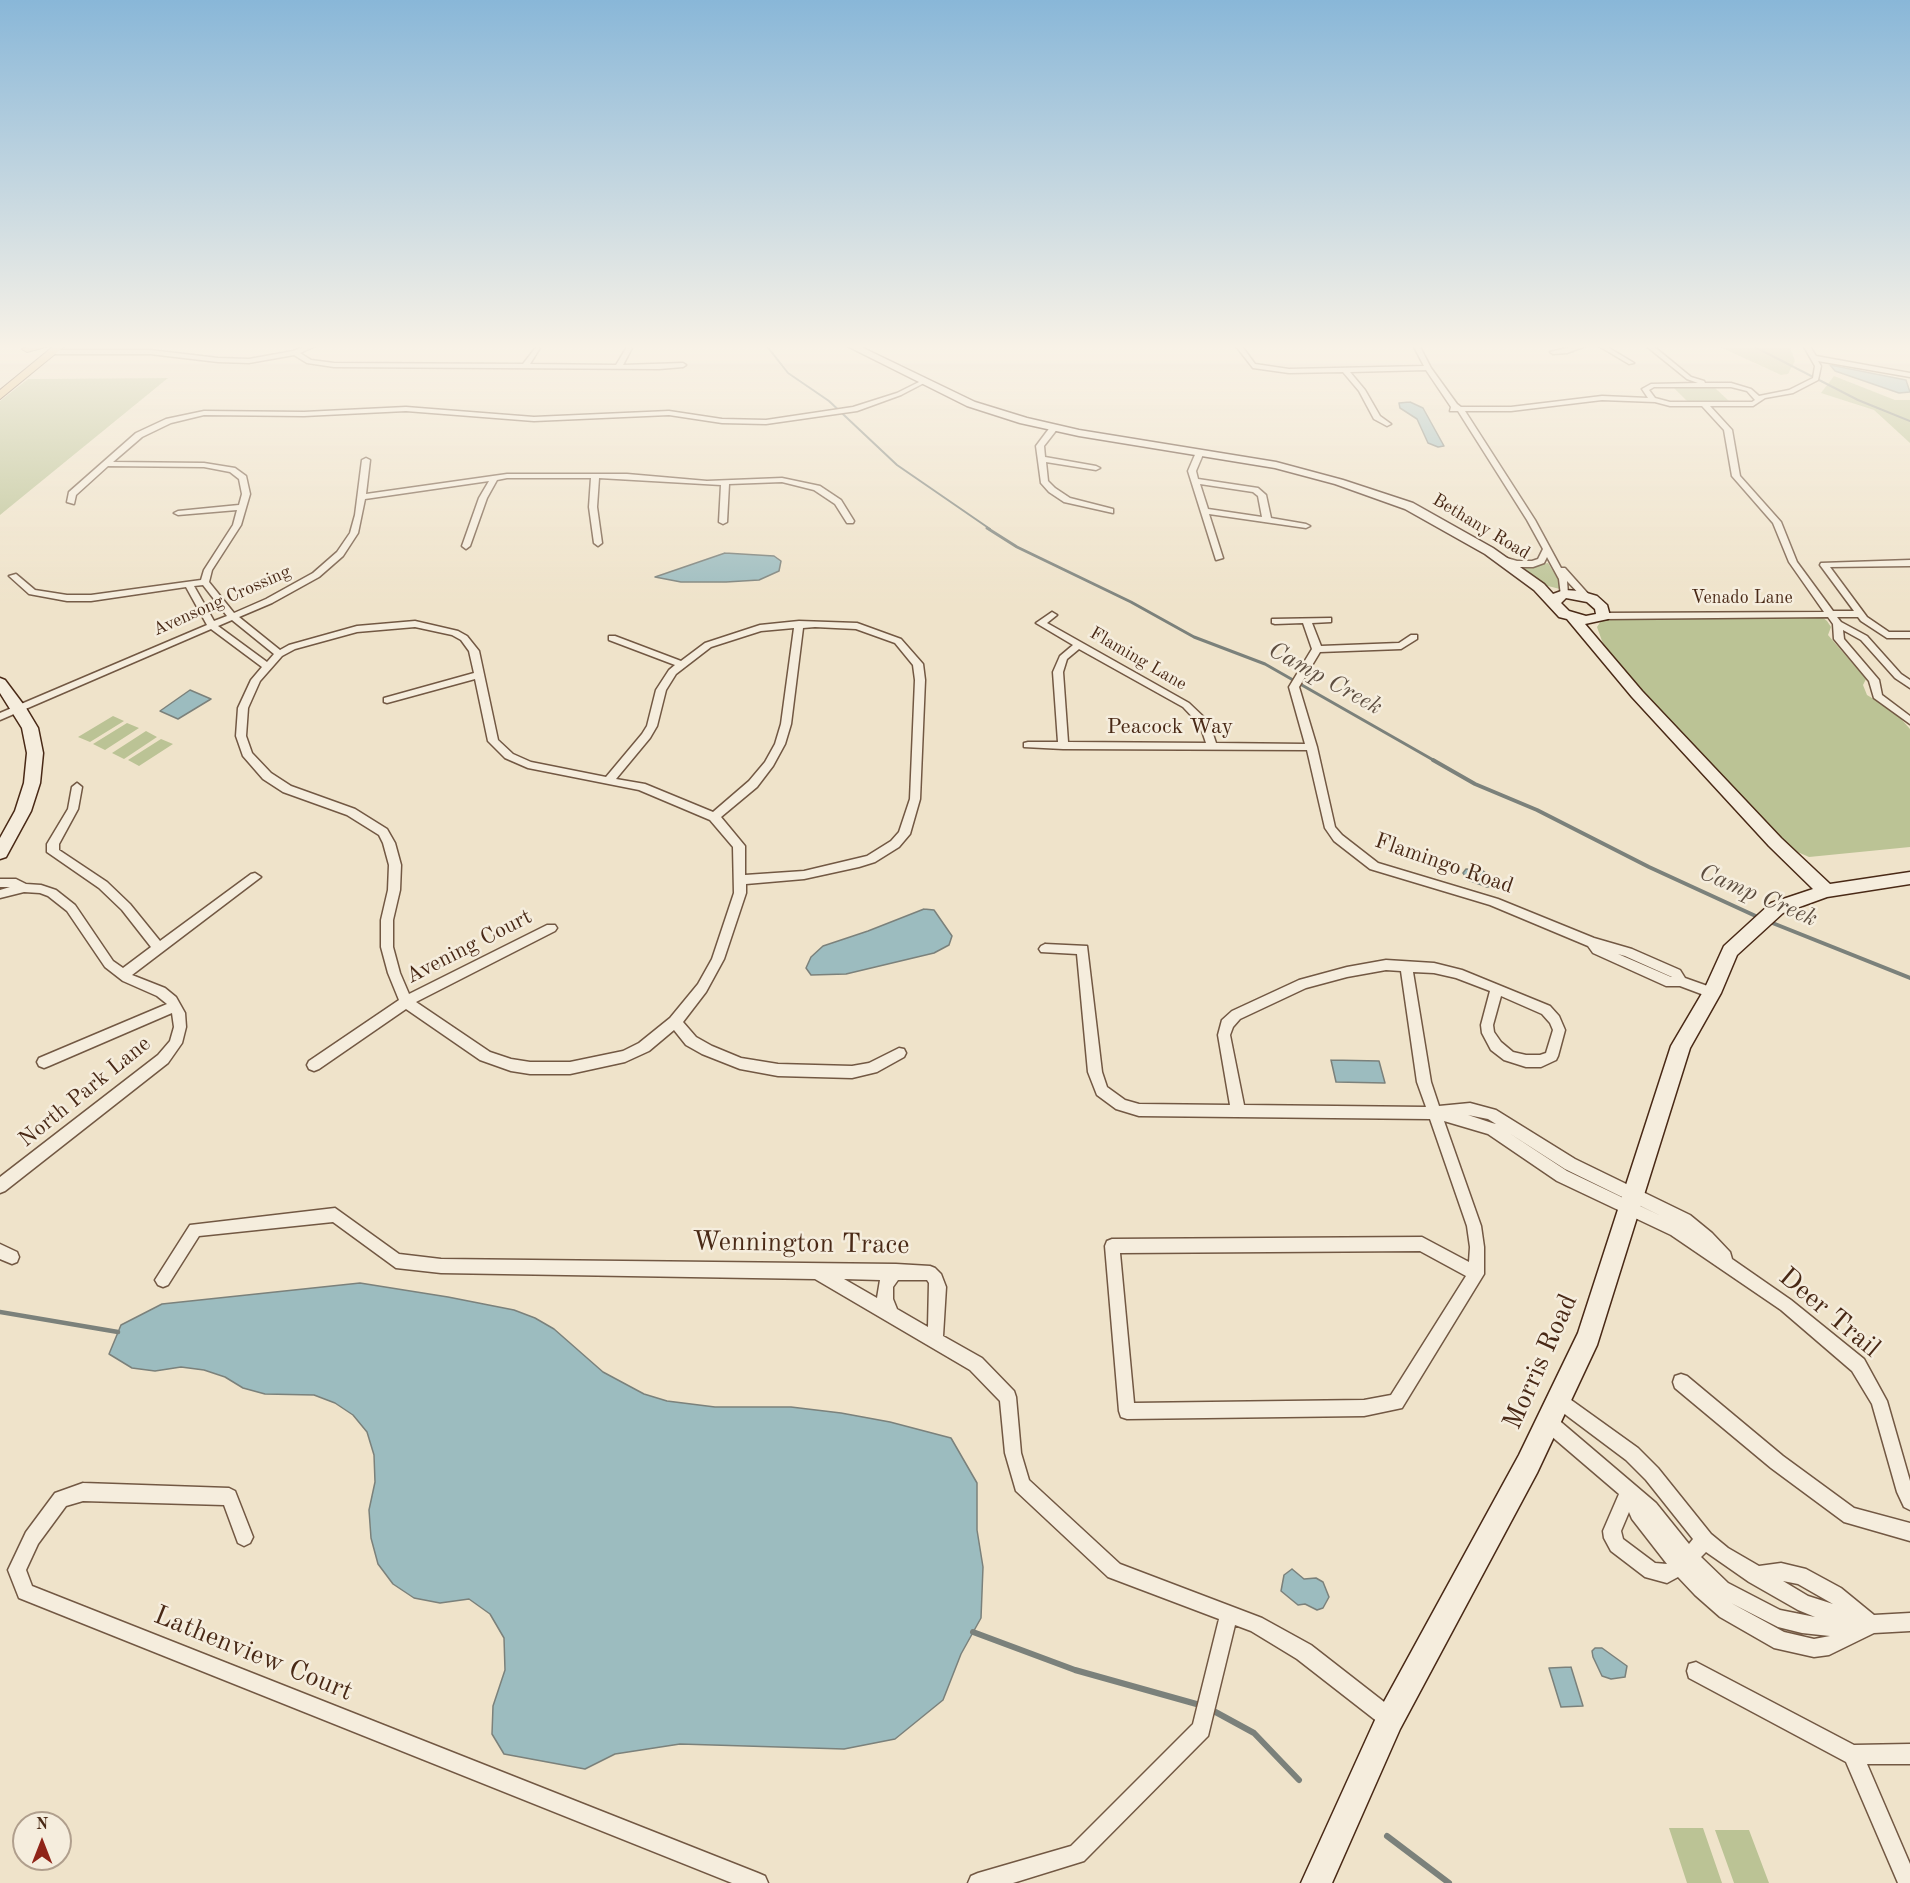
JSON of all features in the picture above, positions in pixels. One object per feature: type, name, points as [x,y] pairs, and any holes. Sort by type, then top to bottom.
[{"type":"street","points":[[71,502],[72,494],[143,433]]},
{"type":"street","points":[[1050,433],[1040,446],[1044,481],[1052,490],[1067,500],[1110,511]]},
{"type":"street","name":"Bethany Road","points":[[1084,433],[1276,465],[1340,482],[1409,506],[1500,559],[1539,587],[1559,598],[1559,611],[1574,619]]},
{"type":"street","points":[[1472,433],[1493,462]]},
{"type":"street","points":[[1475,433],[1557,565],[1565,585],[1559,598],[1587,597]]},
{"type":"street","points":[[1728,433],[1736,476],[1777,522],[1793,562],[1830,614],[1838,624],[1864,638],[1898,676],[1910,685]]},
{"type":"street","points":[[1200,452],[1192,471],[1219,558]]},
{"type":"street","points":[[1041,459],[1096,468]]},
{"type":"street","name":"Avensong Crossing","points":[[0,717],[212,626],[294,588],[333,561],[354,533],[362,497],[366,460]]},
{"type":"street","points":[[105,464],[193,464],[232,470],[239,474],[245,483],[246,494],[237,525],[208,570],[205,582]]},
{"type":"street","points":[[362,497],[495,477],[595,476],[725,483],[782,480],[806,484],[838,502],[850,521]]},
{"type":"street","points":[[595,476],[593,507],[598,543]]},
{"type":"street","points":[[466,546],[483,498],[495,477]]},
{"type":"street","points":[[1195,481],[1255,490],[1262,495],[1267,521]]},
{"type":"street","points":[[723,522],[725,483]]},
{"type":"street","points":[[178,513],[241,507]]},
{"type":"street","points":[[1205,511],[1306,526]]},
{"type":"street","points":[[1500,559],[1517,564],[1533,564],[1542,561],[1547,549]]},
{"type":"street","points":[[1910,563],[1824,565],[1858,614],[1887,635],[1910,635]]},
{"type":"street","points":[[1557,565],[1587,597],[1599,614]]},
{"type":"street","points":[[14,576],[32,592],[67,598],[91,598],[190,586],[205,582]]},
{"type":"street","points":[[205,582],[233,616],[261,636],[279,654]]},
{"type":"street","points":[[190,586],[212,626],[267,666]]},
{"type":"street","points":[[1599,614],[1574,619],[1775,842],[1826,891]]},
{"type":"street","points":[[1599,614],[1593,629],[1601,650]]},
{"type":"street","name":"Venado Lane","points":[[1599,614],[1858,614]]},
{"type":"street","name":"Flaming Lane","points":[[1052,615],[1041,623],[1186,705],[1205,724],[1212,746]]},
{"type":"street","points":[[1306,620],[1317,649],[1401,646],[1414,637]]},
{"type":"street","points":[[1275,621],[1328,620]]},
{"type":"street","points":[[387,624],[424,625],[445,629],[464,638],[474,651],[493,741],[500,749],[528,765],[641,787],[714,817],[739,846],[740,894],[718,958],[702,987],[675,1022],[661,1036],[625,1056],[570,1068],[530,1068],[485,1056],[406,1002],[394,973],[387,947],[387,920],[394,890],[395,865],[389,843],[383,832],[351,812],[298,794],[277,783],[260,770],[242,745],[240,727],[243,708],[252,686],[267,666],[279,654],[292,647],[357,629],[387,624]]},
{"type":"street","points":[[714,817],[753,784],[780,744],[786,724],[799,624]]},
{"type":"street","points":[[609,780],[646,736],[652,726],[661,690],[680,664],[708,645],[733,635],[767,627],[799,624],[843,624],[869,629],[898,641],[913,656],[920,680],[912,811],[904,834],[895,844],[871,859],[804,875],[741,880]]},
{"type":"street","points":[[1838,624],[1839,639],[1874,680],[1877,696],[1910,721]]},
{"type":"street","points":[[612,638],[680,664]]},
{"type":"street","points":[[1063,746],[1058,672],[1063,658],[1079,644]]},
{"type":"street","name":"Flamingo Road","points":[[1317,649],[1294,687],[1312,747],[1330,828],[1362,858],[1374,866],[1494,902],[1591,942],[1597,950],[1643,964],[1670,982],[1682,981],[1712,993]]},
{"type":"street","points":[[387,700],[478,675]]},
{"type":"street","points":[[0,683],[19,708],[30,728],[35,753],[32,783],[23,811],[0,853]]},
{"type":"street","name":"Peacock Way","points":[[1028,745],[1312,747]]},
{"type":"street","points":[[77,788],[73,809],[53,844],[53,852],[103,885],[126,907],[159,948]]},
{"type":"street","points":[[122,975],[255,877]]},
{"type":"street","name":"Morris Road","points":[[1316,1883],[1390,1719],[1549,1423],[1589,1337],[1634,1202],[1681,1046],[1712,993],[1730,951],[1777,908],[1826,891],[1910,878]]},
{"type":"street","points":[[0,883],[16,883],[24,888]]},
{"type":"street","points":[[0,894],[24,888],[41,889],[52,893],[71,909],[106,962],[122,975],[161,993],[175,1006],[44,1062]]},
{"type":"street","name":"Avening Court","points":[[314,1065],[406,1002],[551,928]]},
{"type":"street","name":"Deer Trail","points":[[1045,949],[1083,949],[1095,1072],[1108,1098],[1121,1105],[1138,1110],[1433,1113],[1469,1120],[1492,1130],[1562,1176],[1634,1202],[1813,1325],[1858,1365],[1879,1401],[1903,1486],[1910,1501]]},
{"type":"street","points":[[1238,1111],[1224,1035],[1230,1019],[1289,990],[1317,980],[1369,967],[1406,965],[1447,970],[1497,989],[1540,1006],[1552,1016],[1559,1030],[1551,1056],[1541,1061],[1526,1061],[1509,1056],[1496,1046],[1488,1033],[1487,1025],[1497,989]]},
{"type":"street","points":[[1406,965],[1424,1082],[1474,1226],[1477,1247],[1476,1274],[1396,1402],[1364,1408],[1127,1411],[1112,1246],[1422,1244],[1476,1274]]},
{"type":"street","name":"North Park Lane","points":[[0,1186],[164,1059],[176,1043],[180,1027],[179,1013],[175,1006]]},
{"type":"street","points":[[675,1022],[692,1041],[706,1050],[740,1063],[778,1070],[852,1072],[872,1068],[899,1053]]},
{"type":"street","name":"Wennington Trace","points":[[163,1280],[195,1230],[335,1215],[396,1261],[441,1266],[920,1271],[930,1273],[936,1279],[938,1287],[935,1340]]},
{"type":"street","points":[[816,1271],[975,1364],[1008,1397],[1013,1453],[1022,1485],[1114,1571],[1256,1624],[1304,1652],[1390,1719]]},
{"type":"street","points":[[891,1314],[885,1299],[886,1284],[896,1271]]},
{"type":"street","points":[[1681,1382],[1777,1462],[1850,1516],[1910,1532]]},
{"type":"street","points":[[1560,1400],[1645,1467],[1705,1540],[1755,1576],[1780,1572],[1800,1575],[1835,1594],[1873,1625]]},
{"type":"street","points":[[1549,1423],[1629,1492],[1638,1513],[1684,1562],[1725,1611],[1781,1641],[1814,1648],[1829,1646],[1873,1625],[1910,1622]]},
{"type":"street","name":"Lathenview Court","points":[[244,1538],[229,1497],[83,1492],[61,1499],[32,1538],[18,1570],[24,1592],[758,1883]]},
{"type":"street","points":[[1629,1492],[1612,1531],[1617,1545],[1651,1571],[1666,1574],[1684,1562],[1705,1540]]},
{"type":"street","points":[[978,1883],[1077,1854],[1201,1729],[1229,1614]]},
{"type":"street","points":[[1696,1671],[1854,1755],[1910,1754]]},
{"type":"street","points":[[1854,1755],[1908,1883]]},
{"type":"green space","points":[[0,433],[101,433],[0,515]]},
{"type":"green space","points":[[1899,433],[1910,433],[1910,443]]},
{"type":"green space","points":[[1548,563],[1558,579],[1560,589],[1544,585],[1521,568]]},
{"type":"green space","points":[[1619,617],[1722,617],[1729,619],[1822,617],[1827,621],[1831,627],[1828,635],[1866,679],[1863,685],[1867,695],[1895,712],[1910,729],[1910,847],[1809,857],[1793,850],[1615,662],[1602,641],[1597,627],[1601,621]]},
{"type":"green space","points":[[113,716],[124,721],[90,742],[78,737]]},
{"type":"green space","points":[[127,723],[139,728],[105,750],[93,744]]},
{"type":"green space","points":[[146,731],[157,737],[124,759],[112,753]]},
{"type":"green space","points":[[161,739],[173,744],[139,766],[128,760]]},
{"type":"green space","points":[[1669,1828],[1703,1828],[1722,1883],[1687,1883]]},
{"type":"green space","points":[[1715,1830],[1749,1830],[1769,1883],[1734,1883]]},
{"type":"water","points":[[1423,433],[1437,433],[1444,446],[1438,447],[1428,443]]},
{"type":"water","points":[[725,553],[774,556],[781,561],[779,571],[759,580],[726,582],[681,582],[655,577]]},
{"type":"water","points":[[190,690],[211,699],[178,719],[160,711]]},
{"type":"water","points":[[1466,869],[1482,870],[1494,879],[1496,885],[1487,887],[1468,880],[1463,873]]},
{"type":"water","points":[[924,909],[934,910],[952,936],[949,945],[934,953],[846,974],[811,975],[806,968],[811,957],[823,946]]},
{"type":"water","points":[[1331,1060],[1379,1061],[1385,1083],[1336,1082]]},
{"type":"water","points":[[360,1283],[514,1310],[535,1318],[554,1329],[603,1372],[644,1394],[667,1401],[715,1407],[791,1407],[841,1413],[890,1422],[951,1438],[977,1483],[977,1530],[983,1567],[981,1618],[961,1654],[943,1700],[895,1739],[844,1749],[680,1744],[615,1754],[585,1769],[504,1754],[492,1734],[493,1706],[505,1670],[504,1638],[490,1614],[469,1599],[440,1603],[414,1598],[393,1584],[378,1564],[371,1538],[369,1510],[375,1482],[374,1455],[367,1432],[353,1415],[335,1403],[314,1395],[265,1394],[243,1388],[225,1377],[204,1370],[181,1367],[155,1371],[132,1368],[109,1354],[121,1325],[162,1304]]},
{"type":"water","points":[[1292,1569],[1304,1579],[1316,1578],[1323,1582],[1329,1597],[1323,1608],[1317,1610],[1305,1604],[1298,1605],[1281,1591],[1284,1575]]},
{"type":"water","points":[[1595,1648],[1602,1648],[1627,1666],[1625,1677],[1611,1679],[1602,1676],[1593,1657],[1592,1651]]},
{"type":"water","points":[[1571,1667],[1583,1706],[1561,1707],[1549,1668]]},
{"type":"waterway","name":"Camp Creek","points":[[863,433],[897,465],[990,529]]},
{"type":"waterway","name":"Camp Creek","points":[[987,528],[1017,547],[1131,602],[1194,637],[1265,664],[1435,761]]},
{"type":"waterway","name":"Camp Creek","points":[[1433,760],[1475,784],[1537,810],[1649,867],[1760,918]]},
{"type":"waterway","name":"Camp Creek","points":[[1770,922],[1910,978]]},
{"type":"waterway","points":[[0,1312],[118,1332]]},
{"type":"waterway","points":[[973,1632],[1075,1670],[1200,1705]]},
{"type":"waterway","points":[[1210,1709],[1254,1733],[1299,1780]]},
{"type":"waterway","points":[[1387,1836],[1449,1883]]}]
